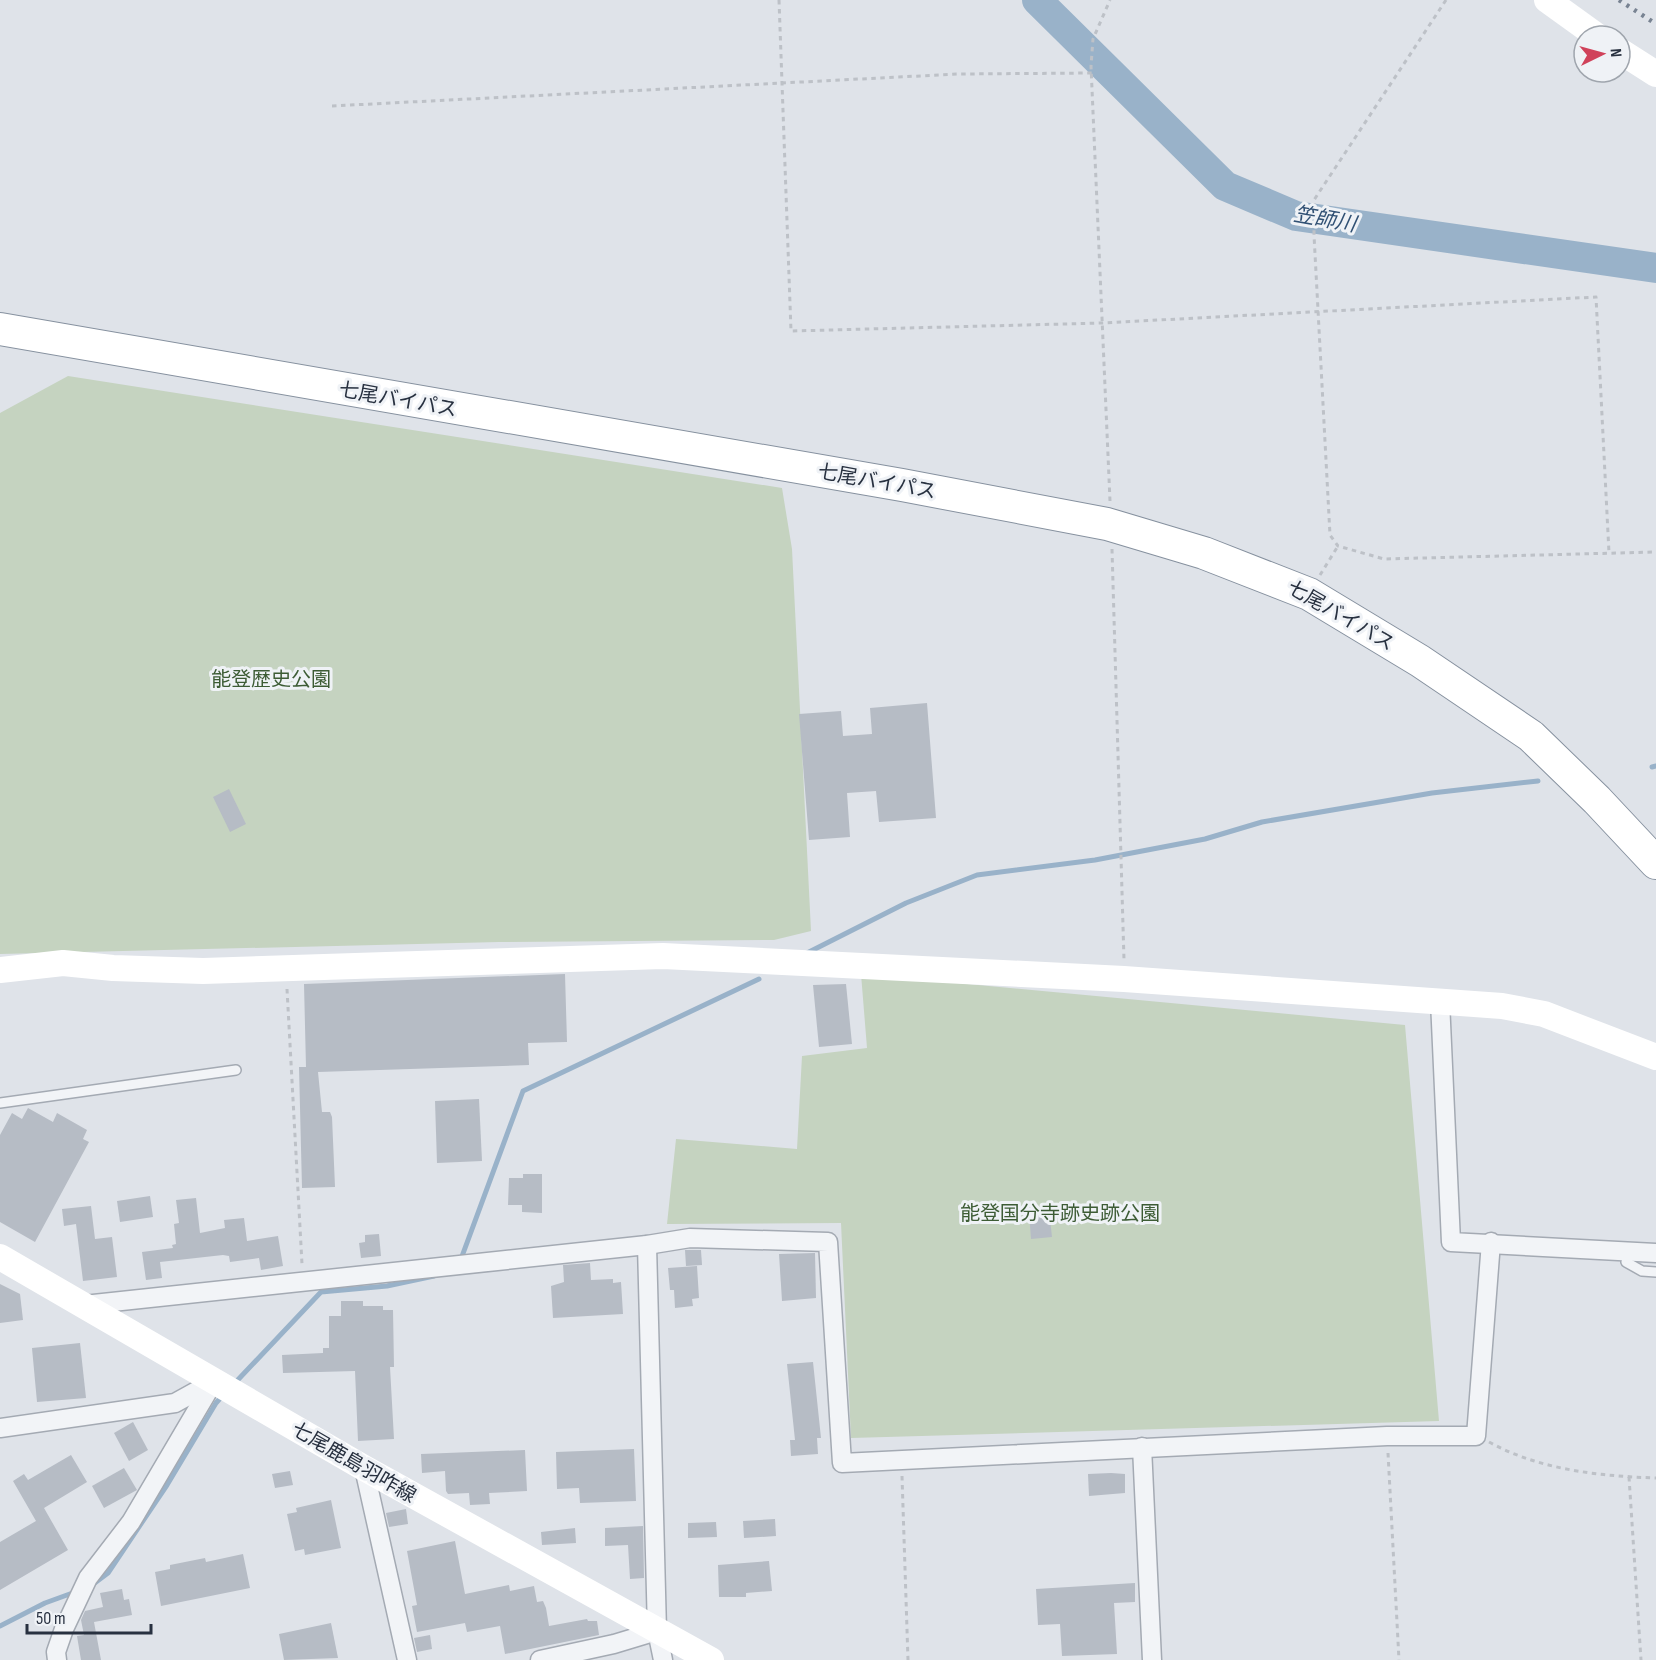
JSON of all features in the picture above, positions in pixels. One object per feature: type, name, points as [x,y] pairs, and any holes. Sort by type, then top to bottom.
[{"type":"highway","name":"七尾バイパス","points":[[0,329],[902,485],[1112,525],[1204,553],[1309,594],[1420,661],[1531,736],[1597,800],[1656,863]]},
{"type":"street","points":[[1547,0],[1580,24]]},
{"type":"street","points":[[1632,59],[1656,74]]},
{"type":"street","points":[[0,970],[63,963],[112,968],[202,971],[663,956],[1124,979],[1440,1001],[1544,1014],[1656,1057]]},
{"type":"street","points":[[1440,1001],[1451,1242],[1491,1242],[1626,1257],[1656,1264]]},
{"type":"street","points":[[84,1305],[647,1245],[690,1238],[828,1242],[842,1463],[1387,1436],[1476,1436],[1491,1242]]},
{"type":"street","points":[[647,1245],[657,1630],[663,1660]]},
{"type":"street","points":[[1626,1257],[1656,1253]]},
{"type":"street","name":"七尾鹿島羽咋線","points":[[0,1257],[363,1468],[711,1660]]},
{"type":"street","points":[[0,1428],[175,1403],[224,1387]]},
{"type":"street","points":[[57,1660],[56,1652],[64,1629],[88,1578],[131,1522],[224,1387]]},
{"type":"street","points":[[1142,1447],[1152,1660]]},
{"type":"street","points":[[363,1468],[407,1660]]},
{"type":"street","points":[[540,1660],[614,1644],[657,1630]]},
{"type":"lane","points":[[0,1103],[236,1070]]},
{"type":"lane","points":[[1626,1257],[1642,1271],[1656,1272]]},
{"type":"path","points":[[779,0],[791,331],[1102,323],[1596,297],[1609,553]]},
{"type":"path","points":[[1110,0],[1093,39],[1091,66],[1112,525],[1124,979]]},
{"type":"path","points":[[1446,0],[1314,200],[1314,247],[1330,535],[1338,546],[1384,559],[1656,552]]},
{"type":"path","points":[[332,106],[958,74],[1093,72]]},
{"type":"path","points":[[1309,594],[1338,546]]},
{"type":"path","points":[[286,968],[303,1281]]},
{"type":"path","points":[[1387,1436],[1399,1660]]},
{"type":"path","points":[[1476,1436],[1514,1456],[1591,1474],[1656,1478]]},
{"type":"path","points":[[902,1460],[908,1660]]},
{"type":"path","points":[[1629,1477],[1641,1660]]},
{"type":"green space","name":"能登歴史公園","points":[[68,376],[782,488],[792,549],[811,931],[774,940],[499,942],[0,954],[0,413]]},
{"type":"green space","name":"能登国分寺跡史跡公園","points":[[861,974],[1405,1025],[1439,1421],[851,1438],[841,1223],[667,1224],[676,1139],[797,1149],[802,1056],[867,1048]]},
{"type":"building","points":[[927,703],[936,818],[879,822],[876,791],[847,793],[850,837],[809,840],[799,714],[841,711],[843,736],[872,734],[870,708]]},
{"type":"building","points":[[229,789],[246,824],[230,832],[213,797]]},
{"type":"building","points":[[565,974],[567,1042],[528,1043],[529,1065],[318,1072],[322,1112],[330,1112],[332,1117],[335,1187],[302,1188],[299,1067],[306,1067],[304,984]]},
{"type":"building","points":[[846,984],[852,1044],[819,1047],[813,985]]},
{"type":"building","points":[[479,1099],[482,1161],[437,1163],[435,1101]]},
{"type":"building","points":[[28,1108],[53,1122],[57,1113],[87,1130],[83,1139],[89,1142],[35,1242],[0,1222],[0,1135],[12,1113],[22,1119]]},
{"type":"building","points":[[523,1174],[542,1174],[542,1213],[522,1212],[522,1205],[508,1205],[509,1178],[523,1178]]},
{"type":"building","points":[[150,1196],[153,1217],[120,1222],[117,1201]]},
{"type":"building","points":[[196,1198],[200,1233],[225,1228],[224,1220],[244,1218],[247,1241],[278,1236],[283,1266],[261,1270],[259,1258],[230,1262],[229,1256],[223,1255],[160,1262],[162,1278],[146,1280],[142,1252],[173,1248],[172,1245],[176,1244],[174,1224],[179,1223],[176,1200]]},
{"type":"building","points":[[91,1206],[95,1239],[112,1237],[117,1277],[83,1281],[76,1224],[64,1226],[62,1209]]},
{"type":"building","points":[[1049,1210],[1052,1237],[1031,1239],[1029,1212]]},
{"type":"building","points":[[379,1234],[381,1256],[361,1258],[359,1243],[365,1242],[365,1235]]},
{"type":"building","points":[[685,1250],[701,1250],[702,1265],[686,1266]]},
{"type":"building","points":[[815,1253],[816,1298],[782,1301],[779,1254]]},
{"type":"building","points":[[590,1263],[591,1280],[613,1279],[613,1283],[621,1282],[623,1314],[553,1318],[551,1286],[564,1282],[563,1265]]},
{"type":"building","points":[[697,1266],[699,1298],[692,1299],[693,1306],[675,1308],[674,1290],[670,1290],[668,1268]]},
{"type":"building","points":[[0,1284],[20,1294],[23,1320],[0,1323]]},
{"type":"building","points":[[341,1301],[363,1301],[363,1306],[383,1306],[383,1310],[393,1310],[394,1367],[390,1367],[394,1439],[358,1441],[355,1371],[283,1373],[282,1355],[323,1353],[323,1348],[329,1348],[329,1316],[341,1316]]},
{"type":"building","points":[[80,1343],[86,1398],[37,1402],[32,1348]]},
{"type":"building","points":[[813,1362],[821,1438],[817,1438],[818,1454],[791,1456],[790,1440],[795,1440],[787,1364]]},
{"type":"building","points":[[133,1422],[148,1450],[129,1461],[114,1433]]},
{"type":"building","points":[[634,1449],[636,1501],[580,1503],[579,1488],[557,1489],[556,1452]]},
{"type":"building","points":[[525,1450],[527,1491],[489,1493],[490,1504],[470,1505],[469,1493],[448,1494],[445,1471],[422,1473],[421,1454]]},
{"type":"building","points":[[71,1455],[87,1482],[44,1508],[68,1550],[0,1590],[0,1542],[36,1521],[13,1481],[24,1474],[28,1480]]},
{"type":"building","points":[[124,1468],[137,1490],[104,1508],[92,1486]]},
{"type":"building","points":[[290,1471],[293,1485],[275,1488],[272,1474]]},
{"type":"building","points":[[1088,1474],[1125,1474],[1125,1493],[1089,1496]]},
{"type":"building","points":[[331,1500],[341,1548],[305,1555],[304,1549],[295,1551],[287,1514],[297,1512],[296,1508]]},
{"type":"building","points":[[406,1509],[408,1524],[389,1527],[386,1513]]},
{"type":"building","points":[[775,1519],[776,1536],[744,1538],[743,1521]]},
{"type":"building","points":[[716,1522],[717,1537],[688,1538],[688,1523]]},
{"type":"building","points":[[643,1526],[644,1578],[630,1579],[628,1545],[605,1546],[605,1528]]},
{"type":"building","points":[[575,1528],[576,1543],[542,1545],[541,1532]]},
{"type":"building","points":[[455,1541],[465,1594],[509,1585],[510,1591],[534,1586],[537,1602],[543,1601],[546,1608],[549,1626],[587,1619],[597,1621],[599,1635],[505,1654],[500,1626],[467,1632],[465,1623],[417,1632],[412,1606],[417,1605],[407,1551]]},
{"type":"building","points":[[243,1554],[250,1588],[161,1606],[155,1572],[170,1569],[170,1565],[205,1558],[206,1562]]},
{"type":"building","points":[[769,1561],[772,1591],[746,1593],[746,1597],[719,1597],[718,1565]]},
{"type":"building","points":[[1135,1583],[1135,1602],[1114,1603],[1117,1654],[1062,1656],[1060,1624],[1038,1625],[1036,1589]]},
{"type":"building","points":[[122,1589],[124,1600],[129,1599],[132,1615],[94,1622],[101,1660],[81,1660],[77,1636],[84,1635],[81,1620],[85,1611],[103,1607],[100,1593]]},
{"type":"building","points":[[331,1623],[338,1658],[284,1660],[279,1634]]},
{"type":"building","points":[[430,1635],[432,1649],[417,1652],[414,1638]]},
{"type":"waterway","name":"笠師川","points":[[1037,0],[1225,186],[1296,216],[1656,268]]},
{"type":"waterway","points":[[1652,767],[1656,766]]},
{"type":"waterway","points":[[807,953],[906,903],[977,875],[1095,860],[1205,839],[1262,822],[1432,793],[1538,781]]},
{"type":"waterway","points":[[461,1259],[523,1091],[759,979]]},
{"type":"waterway","points":[[233,1385],[321,1292],[387,1286],[434,1276]]},
{"type":"waterway","points":[[92,1585],[108,1573],[167,1485],[216,1403],[224,1394]]},
{"type":"waterway","points":[[0,1626],[45,1603],[78,1591]]},
{"type":"railway","points":[[1619,0],[1656,24]]}]
